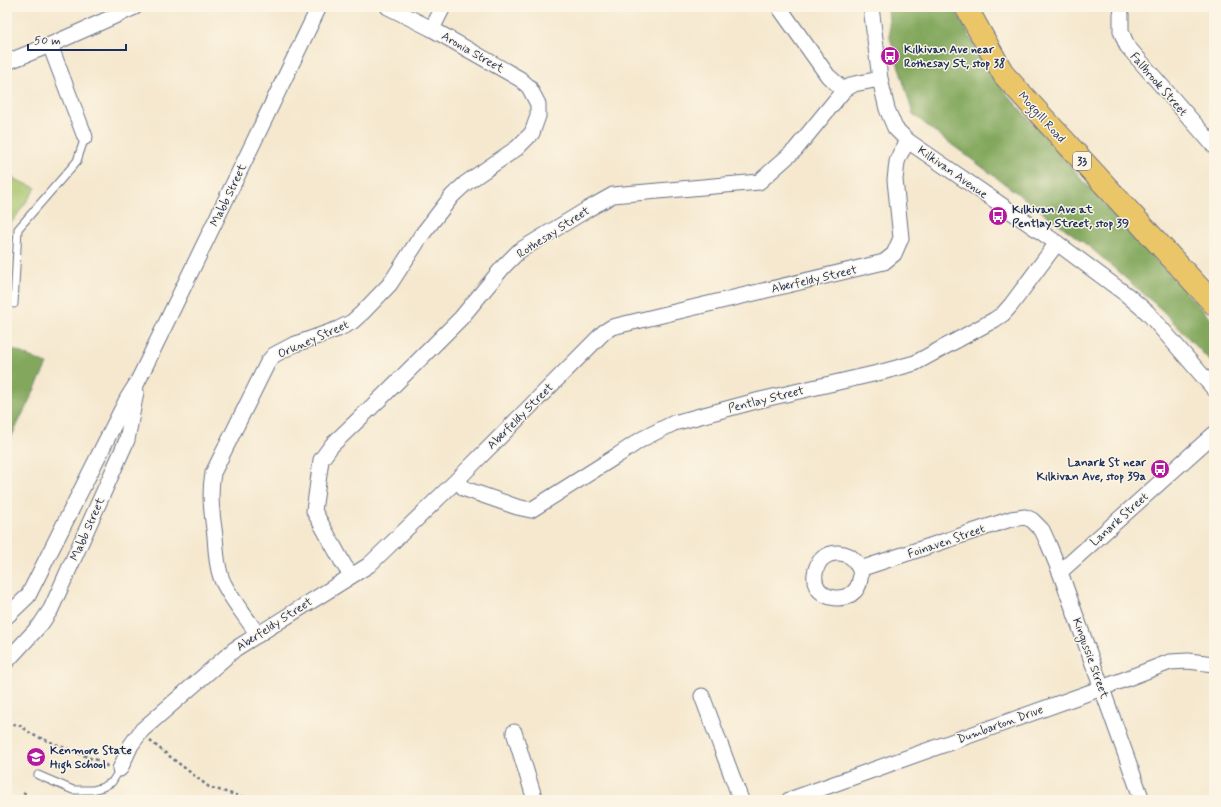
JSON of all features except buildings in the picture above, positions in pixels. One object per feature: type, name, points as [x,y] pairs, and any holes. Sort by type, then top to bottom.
[{"type":"main road","name":"Moggill Road","points":[[966,7],[1004,75],[1214,304]]},
{"type":"street","points":[[7,62],[50,46],[135,7]]},
{"type":"street","name":"Mabb Street","points":[[7,616],[28,596],[127,399],[138,383],[319,7]]},
{"type":"street","name":"Aronia Street","points":[[388,7],[432,29],[520,79],[529,87],[534,95],[538,104],[538,116]]},
{"type":"street","points":[[432,29],[443,7]]},
{"type":"street","points":[[779,7],[828,76],[844,90]]},
{"type":"street","name":"Kilkivan Avenue","points":[[871,7],[880,79],[887,109],[895,128],[908,141],[1057,243],[1127,296],[1148,314],[1214,389]]},
{"type":"street","name":"Fallbrook Street","points":[[1121,14],[1121,31],[1126,46],[1214,146]]},
{"type":"street","points":[[50,46],[85,137]]},
{"type":"street","name":"Rothesay Street","points":[[351,575],[314,511],[321,460],[332,446],[461,318],[504,266],[519,251],[613,195],[759,182],[795,150],[844,90],[854,84],[880,79]]},
{"type":"street","name":"Orkney Street","points":[[258,635],[223,583],[216,550],[211,484],[213,473],[268,362],[274,355],[293,345],[338,329],[352,322],[362,313],[390,284],[420,236],[452,196],[466,184],[517,148],[532,133],[538,116]]},
{"type":"street","name":"Aberfeldy Street","points":[[114,770],[142,730],[235,649],[369,565],[457,480],[604,332],[612,327],[884,262],[894,254],[900,238],[895,180],[897,162],[908,141]]},
{"type":"street","name":"Pentlay Street","points":[[457,480],[465,489],[517,507],[531,510],[618,455],[642,438],[674,423],[760,400],[915,363],[1003,314],[1012,305],[1057,243]]},
{"type":"street","name":"Mabb Street","points":[[7,661],[41,624],[51,609],[127,440],[138,383]]},
{"type":"street","name":"Lanark Street","points":[[1060,572],[1214,434]]},
{"type":"street","name":"Foinaven Street","points":[[860,570],[1011,519],[1025,517],[1032,520]]},
{"type":"street","name":"Kingussie Street","points":[[1032,520],[1042,530],[1060,572],[1142,800]]},
{"type":"street","name":"Dumbarton Drive","points":[[788,800],[1102,688],[1170,662],[1188,661],[1214,664]]},
{"type":"street","points":[[702,696],[741,800]]},
{"type":"street","points":[[514,732],[535,800]]},
{"type":"lane","points":[[14,304],[18,229],[77,161],[85,137]]},
{"type":"lane","points":[[38,775],[73,790],[93,790],[103,788],[112,782],[114,770]]},
{"type":"path","points":[[7,722],[21,726],[33,735],[101,761],[114,770]]},
{"type":"path","points":[[148,739],[209,787],[259,800]]},
{"type":"path","points":[[21,800],[26,790]]},
{"type":"green space","points":[[888,7],[954,7],[991,76],[1118,220],[1214,322],[1214,365],[1162,310],[1091,248],[913,114],[890,38]]},
{"type":"green space","points":[[7,176],[36,188],[10,225],[7,286]]},
{"type":"green space","points":[[7,347],[47,364],[7,446]]},
{"type":"place","name":"Kilkivan Ave near Rothesay St, stop 38","points":[[890,56]]},
{"type":"place","name":"Kilkivan Ave at Pentlay Street, stop 39","points":[[998,216]]},
{"type":"place","name":"Lanark St near Kilkivan Ave, stop 39a","points":[[1160,469]]},
{"type":"place","name":"Kenmore State High School","points":[[36,757]]}]
